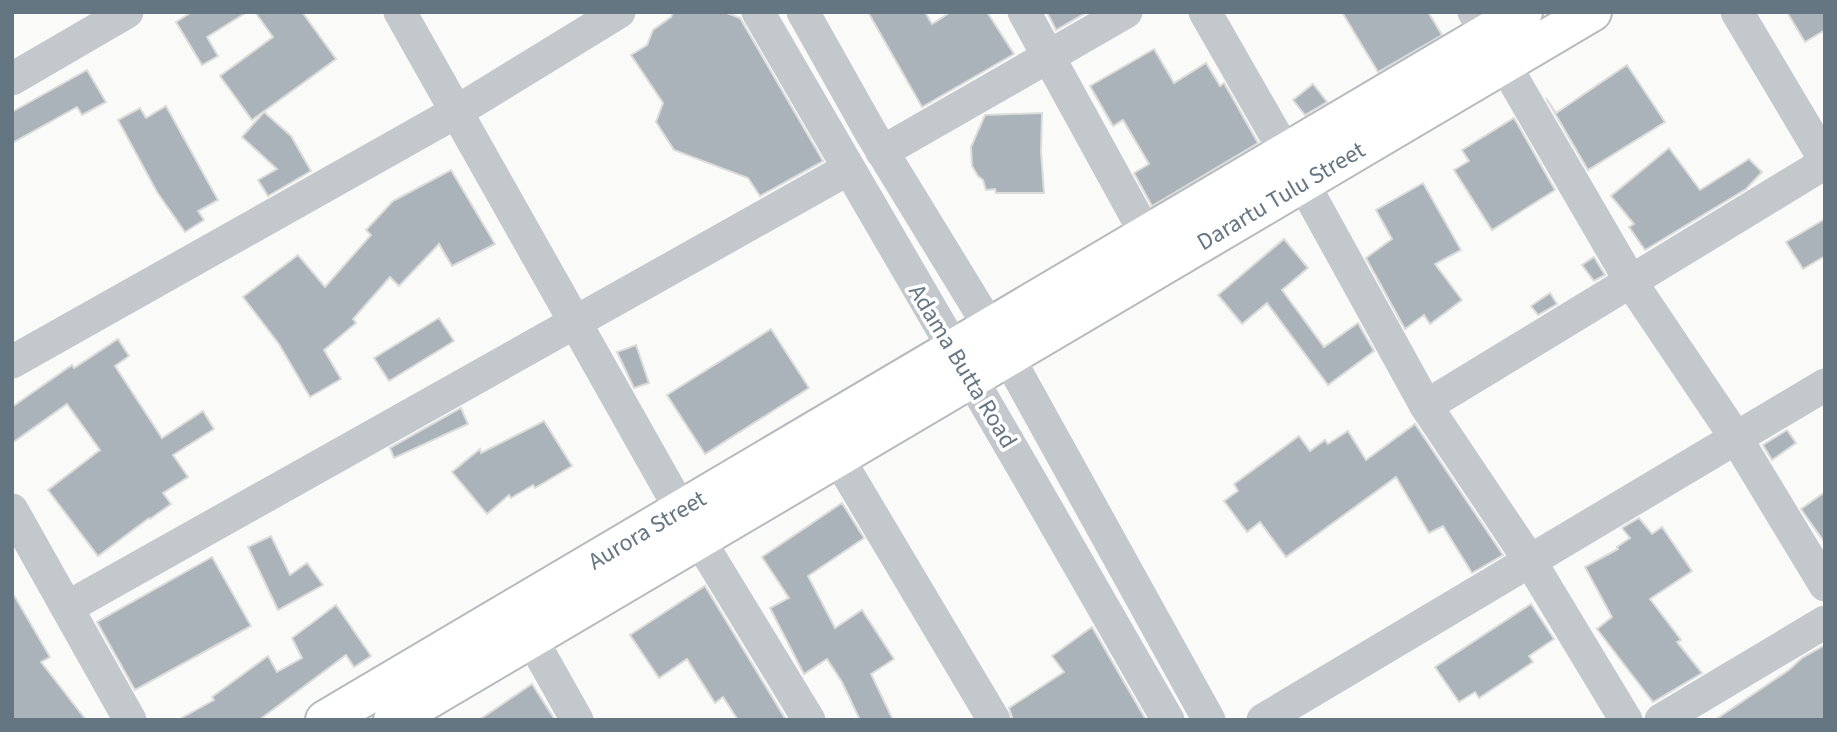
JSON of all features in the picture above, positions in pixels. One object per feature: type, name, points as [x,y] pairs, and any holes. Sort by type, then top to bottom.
[{"type":"main road","name":"Darartu Tulu Street","points":[[978,350],[1294,168],[1523,12]]},
{"type":"main road","name":"Darartu Tulu Street","points":[[1488,37],[1592,12]]},
{"type":"main road","name":"Aurora Street","points":[[325,720],[403,707],[520,624],[829,442],[978,350]]},
{"type":"street","points":[[12,79],[127,12]]},
{"type":"street","points":[[400,12],[690,524],[809,720]]},
{"type":"street","points":[[12,362],[456,112],[620,12]]},
{"type":"street","name":"Adama Butta Road","points":[[758,12],[848,169],[978,350],[1209,720]]},
{"type":"street","name":"Adama Butta Road","points":[[803,12],[882,152],[978,350],[1030,478],[1168,720]]},
{"type":"street","points":[[1024,12],[1154,250]]},
{"type":"street","points":[[882,152],[1126,12]]},
{"type":"street","points":[[1205,12],[1426,407],[1530,561],[1626,720]]},
{"type":"street","points":[[1426,407],[1825,161],[1737,12]]},
{"type":"street","points":[[1488,37],[1631,282],[1736,438],[1825,585]]},
{"type":"street","points":[[68,607],[848,169]]},
{"type":"street","points":[[1263,720],[1825,385]]},
{"type":"street","points":[[829,442],[994,720]]},
{"type":"street","points":[[12,510],[130,720]]},
{"type":"street","points":[[1661,720],[1825,622]]},
{"type":"street","points":[[520,624],[578,720]]},
{"type":"building","points":[[192,12],[247,12],[207,37],[218,56],[202,65],[176,22]]},
{"type":"building","points":[[255,12],[302,12],[336,59],[252,120],[220,76],[273,37]]},
{"type":"building","points":[[673,12],[724,12],[740,18],[823,161],[760,196],[748,178],[674,150],[656,122],[663,103],[631,55],[647,45],[653,30],[671,17]]},
{"type":"building","points":[[868,12],[925,12],[932,24],[951,12],[987,12],[1014,54],[922,107]]},
{"type":"building","points":[[1047,12],[1087,12],[1056,30]]},
{"type":"building","points":[[1342,12],[1428,12],[1442,35],[1378,72]]},
{"type":"building","points":[[1787,12],[1825,12],[1825,30],[1805,42]]},
{"type":"building","points":[[1154,49],[1174,83],[1206,63],[1220,86],[1224,83],[1258,143],[1152,206],[1134,173],[1149,164],[1123,120],[1113,126],[1090,86]]},
{"type":"building","points":[[1627,65],[1665,122],[1588,170],[1546,98],[1556,113]]},
{"type":"building","points":[[87,70],[106,102],[82,115],[77,107],[12,143],[12,112]]},
{"type":"building","points":[[1313,84],[1327,102],[1305,115],[1293,100]]},
{"type":"building","points":[[166,106],[218,200],[198,211],[204,220],[185,232],[157,192],[118,120],[140,108],[146,118]]},
{"type":"building","points":[[264,112],[291,136],[311,171],[268,196],[258,180],[277,169],[242,137]]},
{"type":"building","points":[[1042,113],[1044,193],[996,193],[995,189],[986,190],[983,180],[972,166],[971,147],[985,115]]},
{"type":"building","points":[[1514,118],[1555,190],[1492,230],[1454,170],[1469,161],[1462,150]]},
{"type":"building","points":[[1669,148],[1700,190],[1749,159],[1762,172],[1746,189],[1645,250],[1629,227],[1634,224],[1611,196]]},
{"type":"building","points":[[451,170],[495,244],[452,266],[439,244],[399,286],[390,277],[353,319],[356,323],[324,350],[341,379],[310,397],[279,344],[243,297],[298,255],[325,287],[371,235],[366,230],[393,201]]},
{"type":"building","points":[[1423,183],[1461,250],[1435,264],[1462,300],[1430,324],[1424,315],[1405,329],[1366,258],[1392,239],[1376,210]]},
{"type":"building","points":[[1825,219],[1825,256],[1803,269],[1786,242]]},
{"type":"building","points":[[1284,239],[1308,268],[1282,290],[1324,347],[1358,323],[1374,351],[1328,385],[1267,303],[1242,324],[1218,295]]},
{"type":"building","points":[[1594,257],[1605,275],[1594,281],[1582,265]]},
{"type":"building","points":[[1550,293],[1557,304],[1538,315],[1531,306]]},
{"type":"building","points":[[439,318],[454,341],[389,381],[374,358]]},
{"type":"building","points":[[771,329],[809,388],[705,454],[667,395]]},
{"type":"building","points":[[118,339],[129,356],[115,366],[162,438],[203,411],[214,429],[173,455],[188,477],[163,493],[171,504],[98,556],[48,490],[100,450],[67,404],[12,443],[12,407],[72,365],[74,368]]},
{"type":"building","points":[[636,345],[649,383],[634,388],[617,352]]},
{"type":"building","points":[[461,408],[468,424],[394,458],[390,448]]},
{"type":"building","points":[[544,421],[572,466],[535,488],[533,485],[511,498],[509,495],[487,514],[452,472],[480,449],[481,453]]},
{"type":"building","points":[[1415,424],[1503,555],[1472,573],[1443,526],[1429,533],[1396,477],[1286,557],[1260,522],[1247,532],[1224,501],[1238,491],[1234,484],[1299,436],[1310,451],[1325,440],[1328,444],[1348,431],[1366,460]]},
{"type":"building","points":[[1787,430],[1796,443],[1772,460],[1763,445]]},
{"type":"building","points":[[1825,492],[1825,543],[1801,509]]},
{"type":"building","points":[[842,503],[864,538],[808,576],[835,628],[862,610],[894,659],[871,674],[893,720],[860,720],[842,682],[827,659],[804,674],[770,608],[789,598],[762,557]]},
{"type":"building","points":[[1639,518],[1652,534],[1662,527],[1692,571],[1650,599],[1681,640],[1677,642],[1702,673],[1653,702],[1597,629],[1612,617],[1585,567],[1618,549],[1617,547],[1630,538],[1622,528]]},
{"type":"building","points":[[271,536],[290,575],[307,563],[323,585],[278,610],[248,547]]},
{"type":"building","points":[[212,557],[251,626],[135,690],[97,622]]},
{"type":"building","points":[[705,586],[786,720],[738,720],[723,697],[715,703],[687,659],[659,678],[630,635]]},
{"type":"building","points":[[12,592],[50,657],[41,662],[86,720],[12,720]]},
{"type":"building","points":[[1531,604],[1554,639],[1529,656],[1533,662],[1479,698],[1475,692],[1459,702],[1435,667]]},
{"type":"building","points":[[336,605],[371,656],[354,667],[346,655],[259,720],[178,720],[214,700],[212,697],[268,656],[277,672],[302,658],[292,638]]},
{"type":"building","points":[[1092,627],[1146,720],[1013,720],[1009,708],[1064,672],[1052,656]]},
{"type":"building","points":[[1825,645],[1825,720],[1715,720],[1789,670],[1802,658]]},
{"type":"building","points":[[532,684],[555,720],[479,720]]}]
